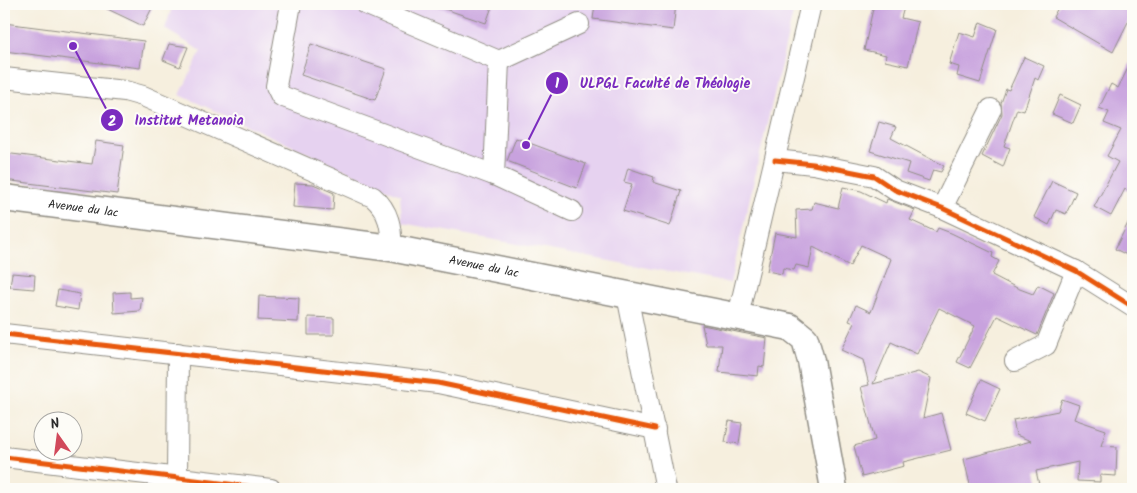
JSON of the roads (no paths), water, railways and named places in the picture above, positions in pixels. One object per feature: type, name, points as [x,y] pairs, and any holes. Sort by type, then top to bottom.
[{"type":"main road","name":"Avenue du lac","points":[[4,198],[391,248],[738,316],[790,328],[805,339],[834,489]]},
{"type":"street","points":[[290,4],[276,86],[281,96],[494,175],[572,211]]},
{"type":"street","points":[[365,4],[498,61],[579,24]]},
{"type":"street","points":[[738,316],[812,4]]},
{"type":"street","points":[[494,175],[498,61]]},
{"type":"street","points":[[4,78],[125,91],[143,96],[373,197],[384,209],[392,230],[391,248]]},
{"type":"street","points":[[942,208],[991,109]]},
{"type":"street","points":[[775,160],[813,164],[874,176],[895,190],[942,208],[1076,272],[1133,306]]},
{"type":"street","points":[[1015,361],[1046,345],[1076,272]]},
{"type":"street","points":[[627,295],[666,489]]},
{"type":"street","points":[[4,334],[438,383],[655,429]]},
{"type":"street","points":[[177,479],[178,353]]},
{"type":"street","points":[[4,457],[271,489]]},
{"type":"place","name":"Institut Metanoia","points":[[73,46]]},
{"type":"place","name":"ULPGL Faculté de Théologie","points":[[526,145]]}]
